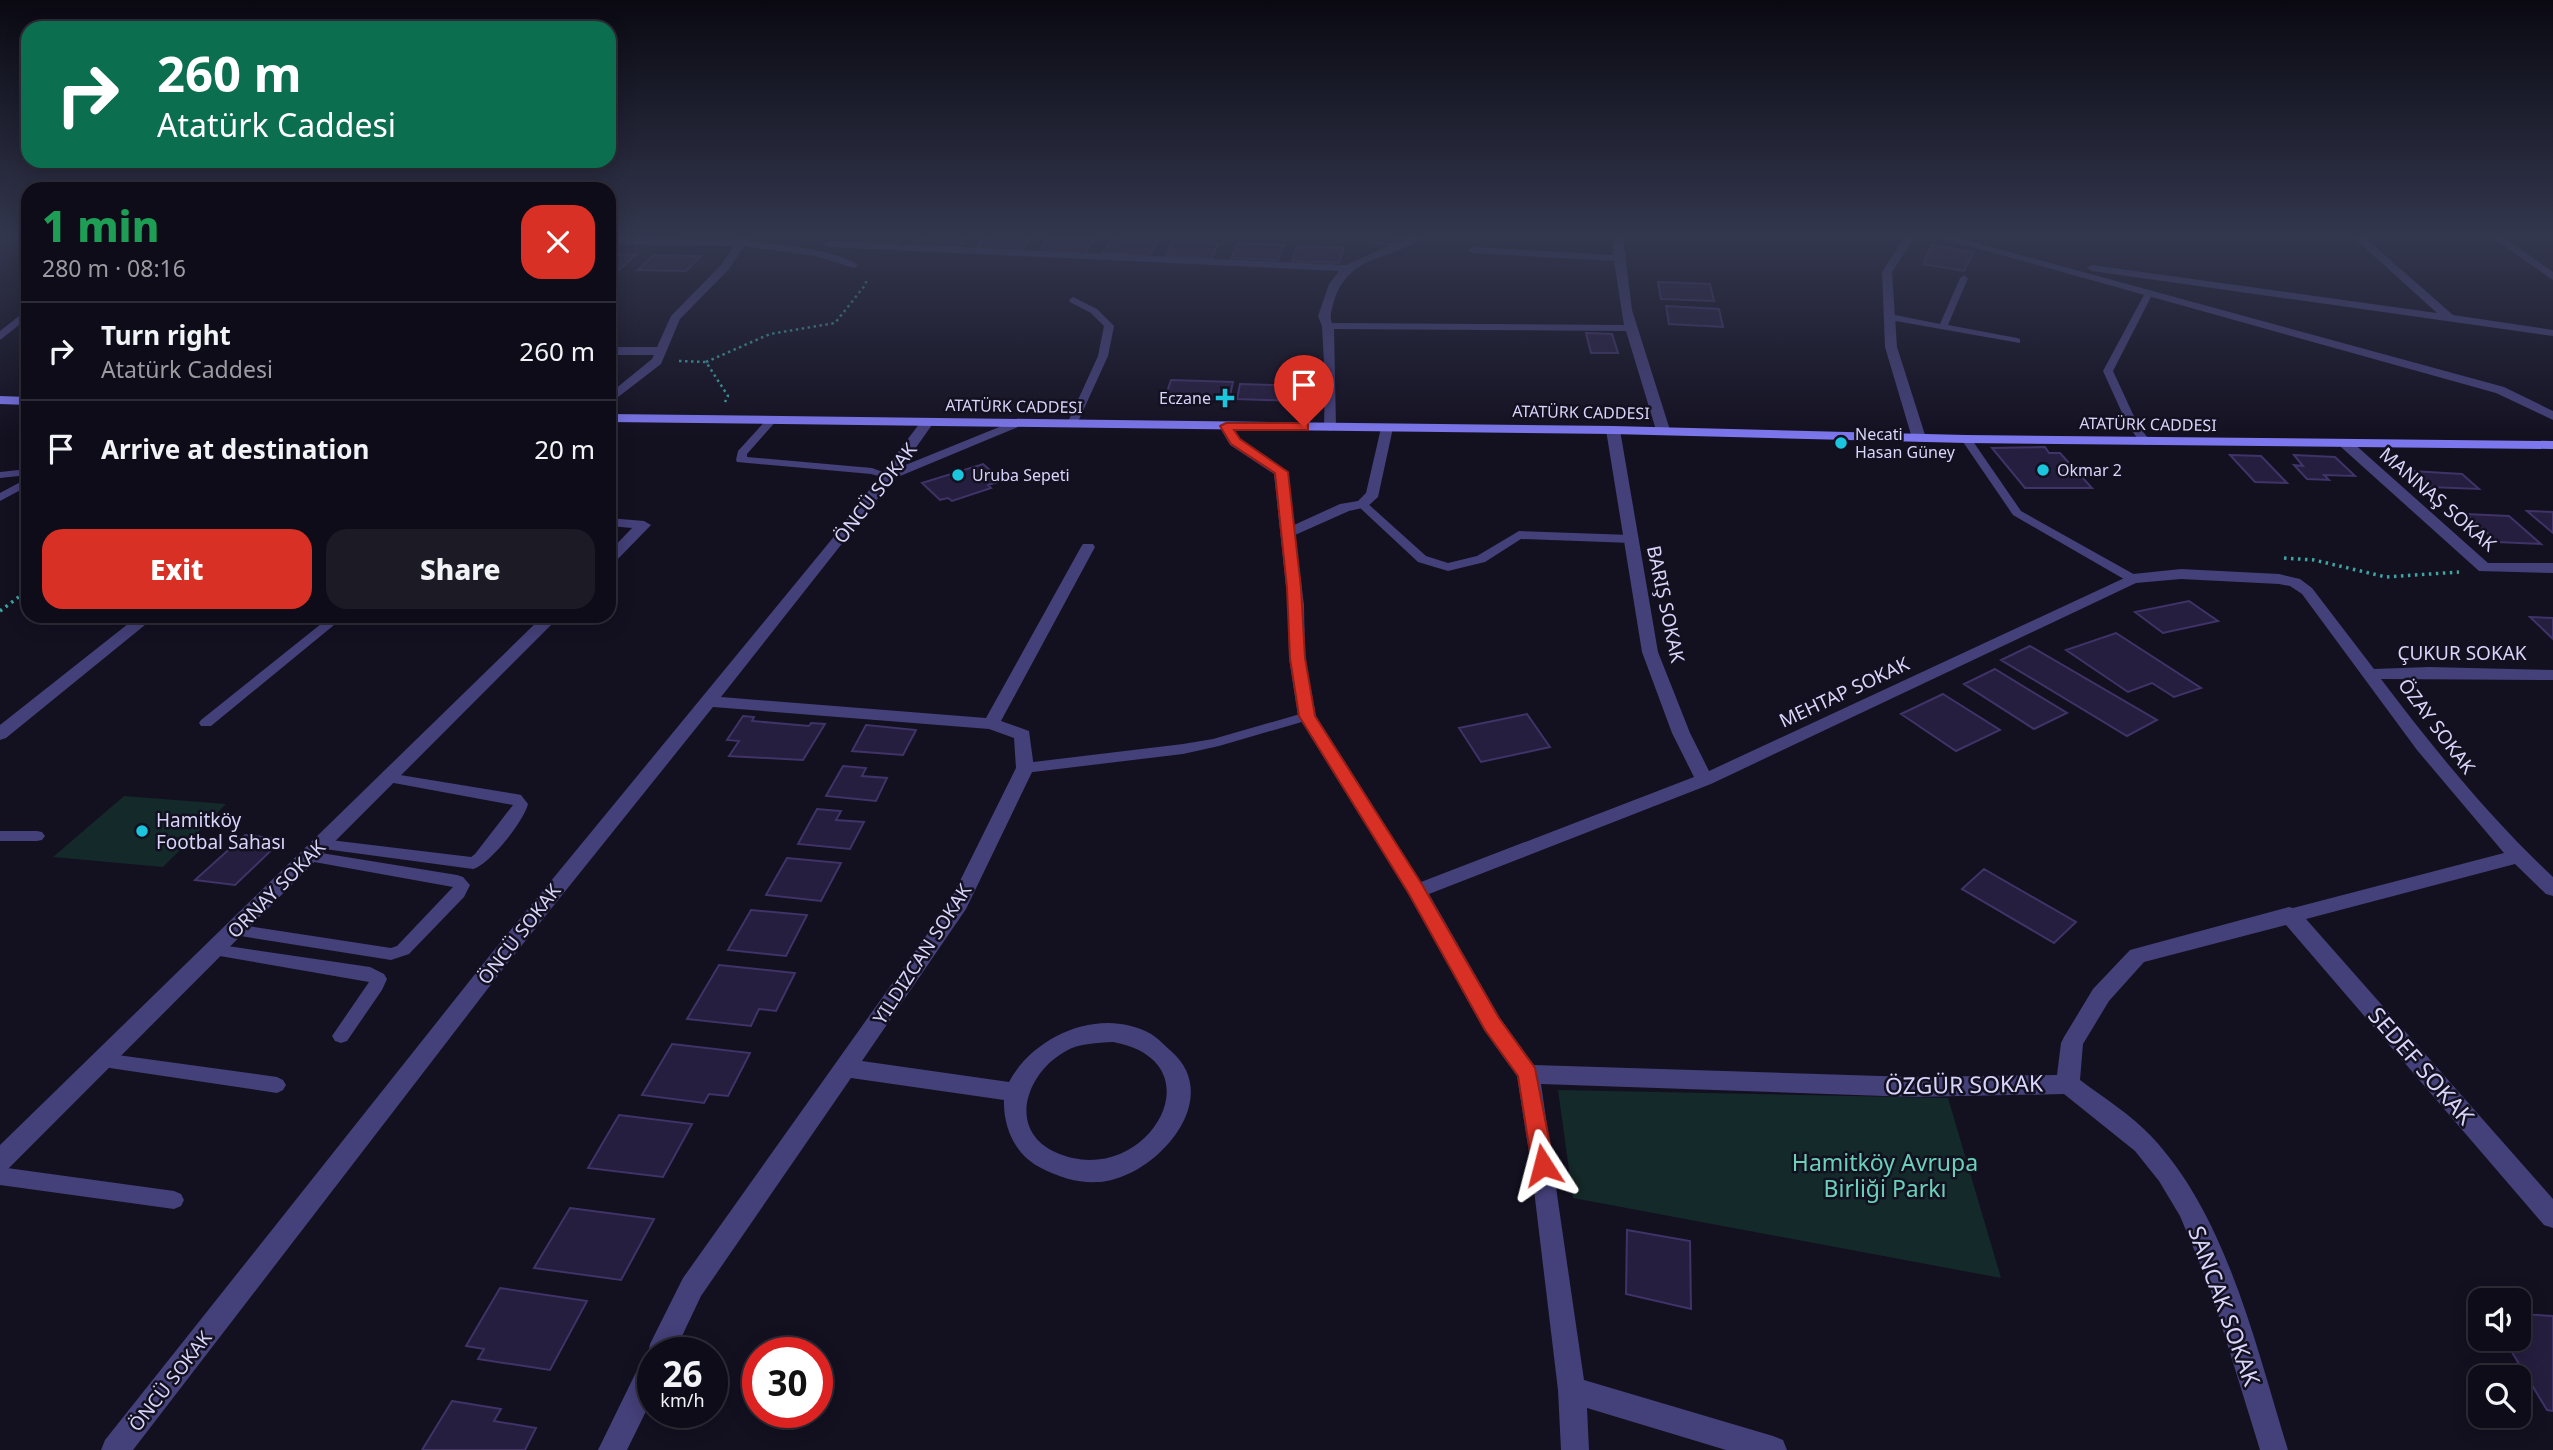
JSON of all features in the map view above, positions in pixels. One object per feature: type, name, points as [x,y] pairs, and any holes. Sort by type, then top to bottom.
[{"type":"street","points":[[616,394],[659,356],[675,318],[689,304]]},
{"type":"street","points":[[1328,304],[1324,316],[1328,326],[1330,427]]},
{"type":"street","points":[[1626,304],[1630,328],[1663,430]]},
{"type":"street","points":[[1889,304],[1891,347],[1919,438]]},
{"type":"street","points":[[2240,304],[2500,390],[2553,416]]},
{"type":"street","points":[[2263,304],[2452,320],[2553,333]]},
{"type":"street","points":[[2434,304],[2452,320]]},
{"type":"street","points":[[0,337],[21,318]]},
{"type":"street","points":[[1328,326],[1630,328]]},
{"type":"street","points":[[616,352],[659,356]]},
{"type":"street","points":[[0,400],[21,401]]},
{"type":"street","name":"ATATÜRK CADDESI","points":[[616,418],[1663,430],[1966,439],[2553,445]]},
{"type":"street","name":"ÖNCÜ SOKAK","points":[[115,1450],[546,900],[890,476],[928,422]]},
{"type":"street","points":[[890,476],[1019,424]]},
{"type":"street","points":[[1226,426],[1235,442],[1282,472],[1297,658],[1307,716],[1417,891],[1492,1024],[1528,1074],[1543,1165],[1572,1390],[1575,1450]]},
{"type":"street","points":[[1289,533],[1345,508],[1362,504],[1373,494],[1387,428]]},
{"type":"street","points":[[1613,430],[1650,652],[1681,733],[1705,780]]},
{"type":"street","name":"MANNAŞ SOKAK","points":[[2346,444],[2484,568],[2553,568]]},
{"type":"street","points":[[616,523],[644,525],[616,553]]},
{"type":"street","points":[[991,724],[1088,547]]},
{"type":"street","name":"MEHTAP SOKAK","points":[[1417,891],[1705,780],[2133,579],[2181,574],[2287,581]]},
{"type":"street","name":"ÖZAY SOKAK","points":[[2287,581],[2306,591],[2473,808],[2516,857],[2553,889]]},
{"type":"street","points":[[0,734],[139,623]]},
{"type":"street","name":"ORNAY SOKAK","points":[[0,1161],[545,623]]},
{"type":"street","name":"ÇUKUR SOKAK","points":[[2371,674],[2429,672],[2553,675]]},
{"type":"street","points":[[668,1337],[692,1287],[847,1069],[956,909],[1025,768],[1023,735],[991,724],[710,701]]},
{"type":"street","name":"ÖZGÜR SOKAK","points":[[1528,1074],[1912,1087],[2068,1084],[2072,1044],[2101,995],[2137,956],[2289,914],[2516,857]]},
{"type":"street","name":"SEDEF SOKAK","points":[[2289,914],[2553,1217]]},
{"type":"street","points":[[1113,1033],[1142,1040],[1164,1056],[1178,1079],[1179,1106],[1168,1132],[1145,1154],[1114,1168],[1080,1171],[1049,1163],[1026,1144],[1015,1119],[1016,1092],[1030,1067],[1053,1047],[1082,1035],[1113,1033]]},
{"type":"street","points":[[847,1069],[1016,1092]]},
{"type":"street","name":"SANCAK SOKAK","points":[[2068,1084],[2143,1144],[2182,1196],[2213,1261],[2274,1450]]},
{"type":"street","points":[[1572,1390],[1773,1450]]},
{"type":"street","points":[[612,1450],[637,1399]]},
{"type":"lane","points":[[1072,424],[1103,356],[1109,326],[1094,311],[1080,304]]},
{"type":"lane","points":[[1943,327],[1953,304]]},
{"type":"lane","points":[[2143,304],[2108,371],[2133,425],[2146,442]]},
{"type":"lane","points":[[1890,317],[2017,341]]},
{"type":"lane","points":[[772,421],[742,453],[741,460],[873,471],[890,476]]},
{"type":"lane","points":[[1966,439],[2017,513],[2133,579]]},
{"type":"lane","points":[[0,475],[21,472]]},
{"type":"lane","points":[[0,498],[21,485]]},
{"type":"lane","points":[[1362,504],[1422,559],[1448,566],[1481,559],[1519,535],[1631,539]]},
{"type":"lane","points":[[206,723],[330,623]]},
{"type":"lane","points":[[1025,768],[1183,749],[1214,743],[1307,716]]},
{"type":"lane","points":[[316,850],[473,863],[481,858],[519,811],[521,804],[516,799],[388,778]]},
{"type":"lane","points":[[0,836],[37,836]]},
{"type":"lane","points":[[234,930],[391,954],[403,950],[462,886],[457,881],[316,850]]},
{"type":"lane","points":[[214,950],[370,974],[378,979],[341,1036]]},
{"type":"lane","points":[[103,1060],[277,1085]]},
{"type":"lane","points":[[0,1176],[174,1200]]},
{"type":"path","points":[[659,356],[706,362],[770,334],[835,323],[850,304]]},
{"type":"path","points":[[706,362],[728,396],[718,420]]},
{"type":"path","points":[[2287,581],[2273,565],[2280,559],[2314,561],[2386,577],[2440,575],[2484,568]]},
{"type":"path","points":[[0,611],[21,595]]},
{"type":"green space","name":"Hamitköy Footbal Sahası","points":[[124,796],[226,804],[163,867],[53,857]]},
{"type":"green space","name":"Hamitköy Avrupa Birliği Parkı","points":[[1558,1090],[1948,1098],[2001,1278],[1573,1198]]},
{"type":"building","points":[[1666,306],[1719,309],[1723,327],[1669,324]]},
{"type":"building","points":[[1586,333],[1612,334],[1618,353],[1591,353]]},
{"type":"building","points":[[1171,380],[1233,382],[1229,400],[1201,399],[1196,396],[1195,401],[1165,398]]},
{"type":"building","points":[[1240,384],[1300,386],[1298,401],[1237,399]]},
{"type":"building","name":"Okmar 2","points":[[2045,447],[2049,453],[2060,453],[2092,488],[2025,488],[1992,448]]},
{"type":"building","points":[[2230,455],[2261,456],[2287,483],[2255,482]]},
{"type":"building","points":[[2294,455],[2335,457],[2355,476],[2324,475],[2329,480],[2307,479],[2294,465],[2303,466]]},
{"type":"building","points":[[983,464],[1002,481],[988,485],[991,488],[952,501],[948,498],[940,500],[922,483]]},
{"type":"building","points":[[2412,471],[2462,474],[2479,489],[2428,487]]},
{"type":"building","points":[[2527,511],[2553,512],[2553,533]]},
{"type":"building","points":[[2466,514],[2509,516],[2541,544],[2497,542]]},
{"type":"building","points":[[2189,601],[2218,621],[2163,633],[2135,612]]},
{"type":"building","points":[[2530,617],[2553,618],[2553,639]]},
{"type":"building","points":[[2116,633],[2201,688],[2174,697],[2152,683],[2128,692],[2066,650]]},
{"type":"building","points":[[2030,646],[2157,720],[2127,736],[2001,660]]},
{"type":"building","points":[[1995,669],[2067,713],[2034,729],[1964,684]]},
{"type":"building","points":[[1943,694],[2000,730],[1956,751],[1901,714]]},
{"type":"building","points":[[1527,714],[1550,747],[1481,762],[1459,728]]},
{"type":"building","points":[[743,716],[754,717],[752,721],[809,726],[811,723],[825,724],[803,760],[729,756],[739,741],[727,740]]},
{"type":"building","points":[[866,725],[916,730],[903,755],[852,751]]},
{"type":"building","points":[[843,766],[866,768],[862,776],[887,778],[876,801],[826,796]]},
{"type":"building","points":[[817,809],[841,811],[836,820],[864,822],[850,849],[798,844]]},
{"type":"building","points":[[245,835],[283,839],[235,885],[195,880]]},
{"type":"building","points":[[787,858],[841,863],[821,901],[766,895]]},
{"type":"building","points":[[1984,869],[2076,922],[2054,943],[1962,889]]},
{"type":"building","points":[[751,910],[807,915],[786,956],[728,950]]},
{"type":"building","points":[[719,965],[795,973],[776,1011],[759,1009],[751,1026],[687,1019]]},
{"type":"building","points":[[672,1044],[750,1053],[728,1096],[709,1094],[704,1103],[642,1095]]},
{"type":"building","points":[[619,1115],[692,1124],[663,1177],[588,1168]]},
{"type":"building","points":[[570,1208],[654,1219],[621,1280],[534,1268]]},
{"type":"building","points":[[1627,1230],[1690,1241],[1691,1309],[1626,1294]]},
{"type":"building","points":[[500,1288],[587,1301],[550,1370],[478,1359],[484,1349],[466,1346]]},
{"type":"building","points":[[2531,1315],[2553,1316],[2553,1411],[2547,1410],[2531,1384],[2531,1365],[2520,1365],[2511,1351],[2531,1351]]},
{"type":"building","points":[[452,1401],[501,1409],[494,1421],[536,1428],[525,1450],[422,1450]]},
{"type":"place","name":"Eczane","points":[[1225,398]]},
{"type":"place","name":"Necati Hasan Güney","points":[[1841,443]]},
{"type":"place","name":"Okmar 2","points":[[2043,470]]},
{"type":"place","name":"Uruba Sepeti","points":[[958,475]]},
{"type":"place","name":"Hamitköy Footbal Sahası","points":[[142,831]]},
{"type":"route","points":[[1304,427],[1226,426],[1235,442],[1282,472],[1296,606],[1297,658],[1307,716],[1417,891],[1492,1024],[1528,1074],[1543,1165]]}]
